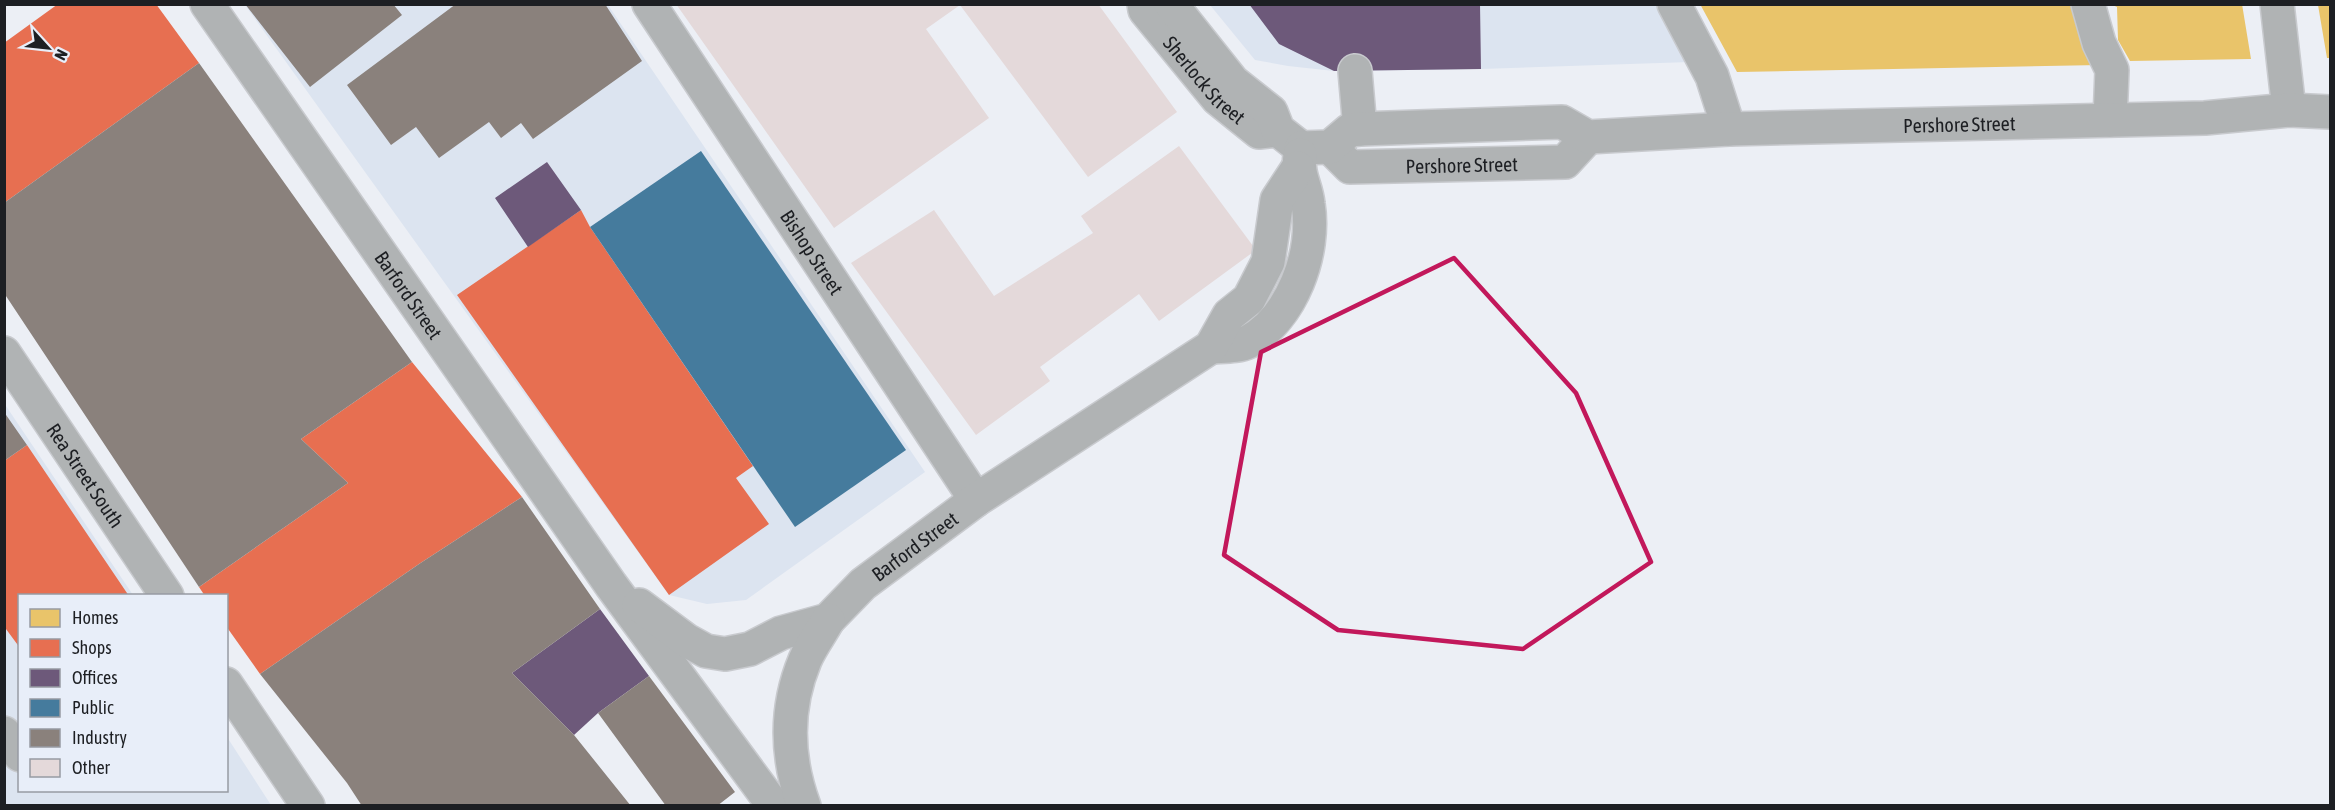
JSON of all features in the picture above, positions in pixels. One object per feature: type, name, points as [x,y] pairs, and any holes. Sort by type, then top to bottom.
[{"type":"street","name":"Barford Street","points":[[207,4],[611,585],[774,806]]},
{"type":"street","name":"Bishop Street","points":[[649,4],[976,500]]},
{"type":"street","name":"Sherlock Street","points":[[1144,4],[1145,10],[1218,99],[1259,132],[1302,148]]},
{"type":"street","name":"Sherlock Street","points":[[1171,4],[1233,82],[1271,112],[1302,148]]},
{"type":"street","points":[[1674,4],[1713,76],[1729,129]]},
{"type":"street","points":[[2088,4],[2099,43],[2112,70],[2110,120]]},
{"type":"street","points":[[2277,4],[2289,110]]},
{"type":"street","points":[[1355,70],[1360,129]]},
{"type":"street","name":"Pershore Street","points":[[1302,148],[1350,130],[1360,129],[1562,122],[1588,137],[1729,129],[2205,118],[2289,110],[2331,112]]},
{"type":"street","name":"Pershore Street","points":[[1302,148],[1350,167],[1516,164],[1565,162],[1588,137]]},
{"type":"street","name":"Barford Street","points":[[611,585],[686,640],[706,651],[725,654],[750,649],[782,633],[828,620],[863,584],[976,500],[1211,347],[1246,343],[1271,325],[1290,298],[1301,271],[1309,237],[1302,148]]},
{"type":"street","name":"Rea Street South","points":[[4,353],[166,594]]},
{"type":"street","points":[[804,806],[793,773],[789,733],[792,698],[806,658],[828,620]]},
{"type":"street","points":[[228,687],[308,806]]},
{"type":"street","points":[[4,733],[18,752]]},
{"type":"highlighted area","points":[[1454,258],[1576,393],[1651,562],[1523,649],[1338,630],[1224,555],[1261,352]]},
{"type":"shaded area","points":[[245,5],[608,5],[925,472],[746,600],[707,604],[669,595]]},
{"type":"shaded area","points":[[1210,5],[1660,5],[1690,62],[1334,71],[1288,66],[1255,60]]},
{"type":"shaded area","points":[[4,403],[132,594],[18,594],[18,792],[228,792],[228,739],[271,805],[7,806],[5,803]]},
{"type":"building: Homes","points":[[1700,4],[2079,4],[2100,65],[1737,72]]},
{"type":"building: Homes","points":[[2110,4],[2242,4],[2251,59],[2130,61],[2118,40],[2117,7]]},
{"type":"building: Homes","points":[[2318,5],[2330,5],[2330,58],[2327,58]]},
{"type":"building: Shops","points":[[58,4],[156,4],[199,63],[4,203],[4,43]]},
{"type":"building: Shops","points":[[581,210],[590,227],[753,466],[736,478],[769,524],[669,595],[457,295]]},
{"type":"building: Shops","points":[[412,362],[522,497],[419,564],[260,674],[228,629],[228,594],[204,594],[199,587],[348,483],[301,439]]},
{"type":"building: Shops","points":[[27,445],[128,594],[18,594],[18,645],[6,629],[4,630],[4,461]]},
{"type":"building: Offices","points":[[1249,4],[1480,4],[1481,69],[1334,71],[1279,44]]},
{"type":"building: Offices","points":[[547,162],[581,210],[528,247],[495,198]]},
{"type":"building: Offices","points":[[600,609],[649,676],[598,713],[574,735],[512,673]]},
{"type":"building: Public","points":[[701,151],[906,450],[795,527],[590,227]]},
{"type":"building: Industry","points":[[245,4],[393,4],[402,15],[310,87]]},
{"type":"building: Industry","points":[[456,4],[605,4],[642,61],[533,139],[521,123],[501,138],[489,122],[439,158],[416,127],[391,145],[347,85]]},
{"type":"building: Industry","points":[[199,63],[412,362],[301,439],[348,483],[199,587],[4,293],[4,203]]},
{"type":"building: Industry","points":[[4,412],[27,445],[4,461]]},
{"type":"building: Industry","points":[[522,497],[600,609],[512,673],[574,735],[631,806],[362,806],[347,783],[260,674],[419,564]]},
{"type":"building: Industry","points":[[649,676],[735,792],[717,806],[666,806],[598,713]]},
{"type":"building: Other","points":[[676,4],[1098,4],[1177,112],[1088,177],[960,5],[926,29],[989,118],[834,228]]},
{"type":"building: Other","points":[[1179,146],[1256,250],[1159,321],[1139,294],[1040,367],[1050,381],[976,435],[851,263],[934,210],[994,296],[1093,233],[1081,216]]}]
